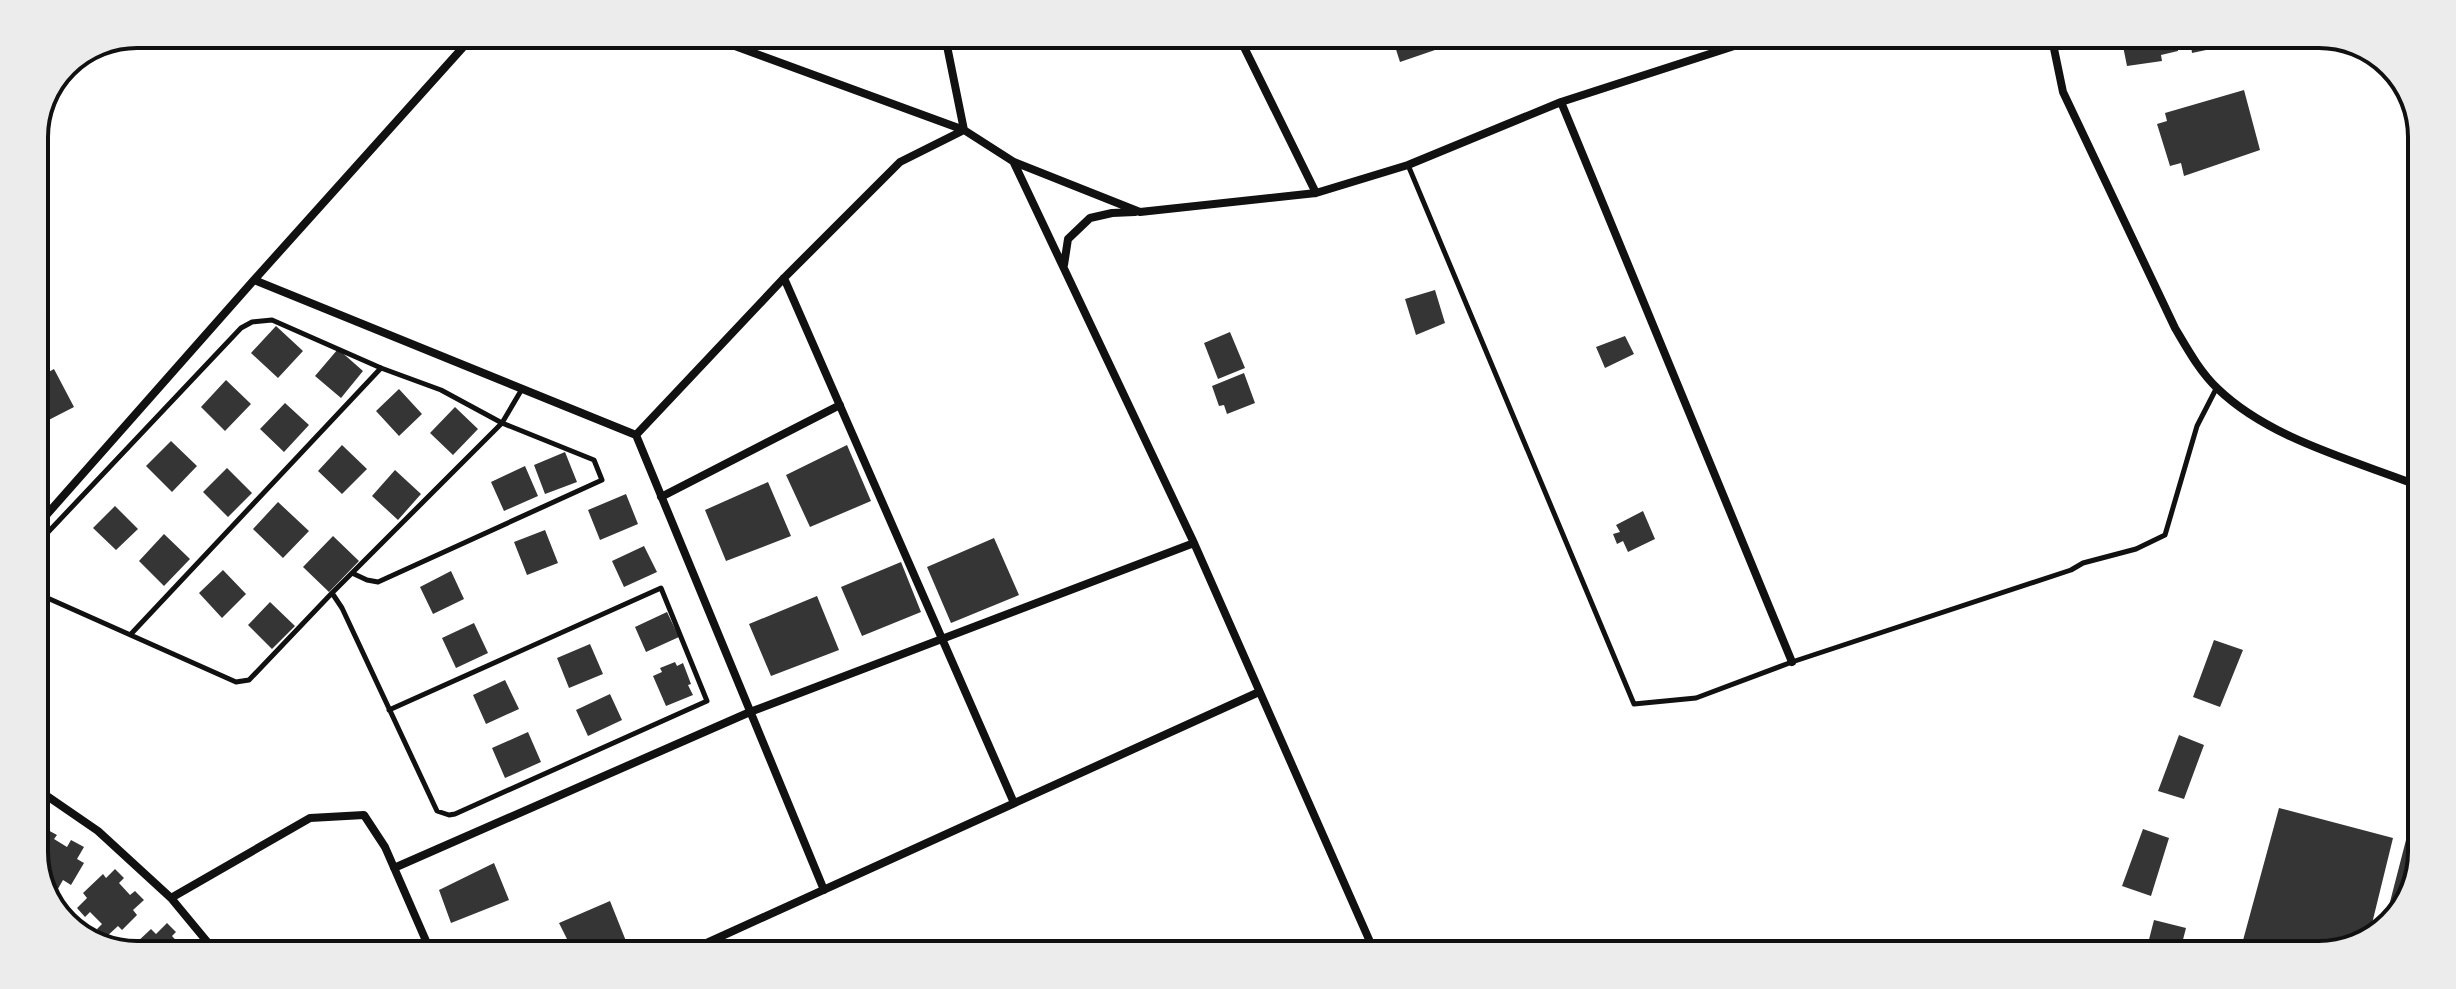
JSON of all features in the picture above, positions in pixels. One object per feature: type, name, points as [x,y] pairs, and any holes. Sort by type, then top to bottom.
[{"type":"street","points":[[48,513],[462,48]]},
{"type":"street","points":[[740,48],[964,130],[1014,162],[1140,212]]},
{"type":"street","points":[[947,48],[964,130]]},
{"type":"street","points":[[1244,48],[1316,193]]},
{"type":"street","points":[[1064,267],[1068,239],[1090,218],[1112,213],[1316,193],[1408,165],[1561,102],[1728,48]]},
{"type":"street","points":[[2054,48],[2063,92],[2175,328],[2194,361],[2217,388],[2241,408],[2278,430],[2408,482]]},
{"type":"street","points":[[1561,102],[1792,662]]},
{"type":"street","points":[[636,435],[784,278],[900,162],[964,130]]},
{"type":"street","points":[[1014,162],[1194,543],[1370,941]]},
{"type":"street","points":[[784,278],[1014,803]]},
{"type":"street","points":[[254,280],[636,435],[824,890]]},
{"type":"street","points":[[661,497],[840,405]]},
{"type":"street","points":[[394,868],[750,712],[1194,543]]},
{"type":"street","points":[[711,941],[1259,692]]},
{"type":"street","points":[[48,797],[98,831],[171,898],[207,941]]},
{"type":"street","points":[[171,898],[310,818],[364,815],[385,847],[426,941]]},
{"type":"lane","points":[[1408,165],[1634,704],[1696,698],[1792,662],[2071,570],[2083,563],[2136,549],[2165,535],[2197,426],[2217,388]]},
{"type":"lane","points":[[48,532],[241,328],[252,322],[272,320],[381,368],[441,390],[502,423],[594,460],[602,480],[378,582],[352,573]]},
{"type":"lane","points":[[131,634],[381,368]]},
{"type":"lane","points":[[48,598],[242,682],[254,676],[502,423],[522,389]]},
{"type":"lane","points":[[332,593],[342,608],[389,710],[437,811],[449,815],[707,701],[661,588],[389,710]]},
{"type":"building","points":[[1396,48],[1441,48],[1400,62]]},
{"type":"building","points":[[2123,48],[2178,48],[2178,51],[2161,55],[2162,61],[2127,66]]},
{"type":"building","points":[[2191,48],[2216,48],[2192,53]]},
{"type":"building","points":[[2244,90],[2260,150],[2184,176],[2181,163],[2170,166],[2157,124],[2167,121],[2165,113]]},
{"type":"building","points":[[1435,290],[1445,323],[1416,335],[1405,299]]},
{"type":"building","points":[[276,326],[303,351],[278,378],[251,353]]},
{"type":"building","points":[[1230,332],[1245,368],[1218,379],[1204,343]]},
{"type":"building","points":[[1625,336],[1634,354],[1605,368],[1596,347]]},
{"type":"building","points":[[338,349],[363,371],[341,398],[315,376]]},
{"type":"building","points":[[54,369],[74,407],[48,420],[48,372]]},
{"type":"building","points":[[1244,373],[1255,403],[1227,414],[1224,405],[1219,406],[1212,386]]},
{"type":"building","points":[[226,380],[251,404],[225,431],[201,407]]},
{"type":"building","points":[[399,389],[422,414],[399,436],[376,411]]},
{"type":"building","points":[[285,403],[309,425],[284,452],[260,429]]},
{"type":"building","points":[[455,407],[478,429],[453,455],[430,433]]},
{"type":"building","points":[[171,441],[197,466],[172,492],[146,466]]},
{"type":"building","points":[[342,445],[367,469],[342,494],[318,471]]},
{"type":"building","points":[[847,445],[871,501],[810,527],[786,475]]},
{"type":"building","points":[[565,452],[577,482],[545,494],[534,465]]},
{"type":"building","points":[[525,466],[538,496],[504,511],[491,482]]},
{"type":"building","points":[[227,468],[252,493],[228,517],[203,492]]},
{"type":"building","points":[[395,470],[421,494],[398,520],[372,496]]},
{"type":"building","points":[[768,482],[791,536],[726,561],[705,510]]},
{"type":"building","points":[[626,494],[638,524],[600,540],[588,510]]},
{"type":"building","points":[[278,502],[309,531],[283,558],[253,529]]},
{"type":"building","points":[[115,506],[138,529],[116,550],[93,528]]},
{"type":"building","points":[[1643,511],[1655,539],[1628,552],[1623,541],[1617,544],[1613,534],[1620,532],[1616,525]]},
{"type":"building","points":[[545,530],[558,563],[527,575],[514,542]]},
{"type":"building","points":[[164,534],[190,559],[164,586],[139,561]]},
{"type":"building","points":[[333,536],[359,561],[329,592],[303,567]]},
{"type":"building","points":[[994,538],[1019,595],[951,623],[927,567]]},
{"type":"building","points":[[644,546],[657,572],[624,587],[612,561]]},
{"type":"building","points":[[901,562],[921,612],[862,636],[841,587]]},
{"type":"building","points":[[223,570],[246,594],[222,618],[199,593]]},
{"type":"building","points":[[451,571],[464,599],[433,614],[420,587]]},
{"type":"building","points":[[817,596],[839,650],[771,676],[749,624]]},
{"type":"building","points":[[270,602],[295,626],[272,649],[248,625]]},
{"type":"building","points":[[667,612],[679,637],[646,652],[635,627]]},
{"type":"building","points":[[474,623],[488,653],[456,668],[442,638]]},
{"type":"building","points":[[2214,640],[2243,650],[2220,707],[2193,697]]},
{"type":"building","points":[[590,644],[603,674],[569,688],[557,658]]},
{"type":"building","points":[[675,662],[677,666],[683,663],[693,695],[666,706],[653,676],[662,672],[660,668]]},
{"type":"building","points":[[505,680],[519,709],[486,724],[473,695]]},
{"type":"building","points":[[610,694],[622,720],[588,736],[576,710]]},
{"type":"building","points":[[528,732],[541,762],[505,778],[492,748]]},
{"type":"building","points":[[2179,735],[2204,745],[2184,799],[2158,791]]},
{"type":"building","points":[[2279,808],[2393,838],[2372,923],[2368,926],[2330,940],[2243,941]]},
{"type":"building","points":[[2143,829],[2169,838],[2151,896],[2122,886]]},
{"type":"building","points":[[48,830],[57,835],[54,839],[67,847],[71,840],[84,847],[77,859],[84,863],[71,885],[63,880],[57,890],[48,858]]},
{"type":"building","points":[[2406,840],[2408,841],[2403,880],[2389,908]]},
{"type":"building","points":[[494,863],[509,900],[451,923],[439,890]]},
{"type":"building","points":[[115,869],[124,878],[119,883],[130,895],[135,891],[144,900],[133,910],[137,915],[122,930],[118,926],[108,936],[97,929],[102,924],[90,912],[85,917],[77,908],[87,898],[83,893],[103,874],[106,878]]},
{"type":"building","points":[[610,901],[626,941],[568,941],[559,923]]},
{"type":"building","points":[[2154,920],[2186,928],[2183,941],[2149,941]]},
{"type":"building","points":[[167,923],[176,932],[172,936],[177,941],[138,941],[151,929],[156,934]]}]
